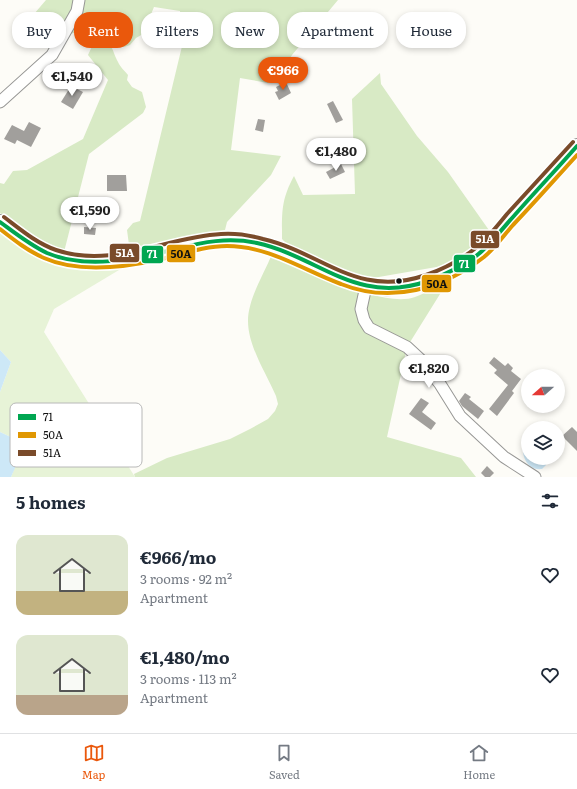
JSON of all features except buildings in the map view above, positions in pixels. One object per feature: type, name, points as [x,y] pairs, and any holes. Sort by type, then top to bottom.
[{"type":"street","points":[[0,102],[52,55],[77,11],[78,0]]},
{"type":"street","points":[[0,222],[44,252],[62,258],[103,261],[131,258],[222,240],[260,243],[366,286],[385,288],[431,281],[466,263],[482,251],[496,237],[577,146]]},
{"type":"street","points":[[366,286],[361,309],[364,320],[369,328],[407,347],[421,360],[440,384],[460,416],[504,457],[535,477]]},
{"type":"green space","points":[[46,0],[338,0],[328,12],[287,12],[287,48],[298,48],[268,83],[240,78],[231,150],[281,156],[271,175],[227,222],[225,230],[136,252],[129,245],[127,230],[133,223],[140,221],[182,48],[213,48],[213,12],[180,12],[154,7],[152,12],[141,12],[141,35],[133,42],[133,12],[74,12],[74,33],[69,34],[66,33],[66,12],[36,12]]},
{"type":"green space","points":[[91,48],[112,48],[119,64],[128,75],[127,80],[132,87],[142,92],[146,107],[143,113],[89,154],[64,252],[32,236],[0,213],[0,183],[4,184],[13,171],[27,170],[83,139],[108,80],[88,55]]},
{"type":"green space","points":[[380,73],[381,84],[417,136],[448,172],[491,233],[479,247],[448,265],[373,278],[354,274],[288,245],[282,239],[282,221],[284,199],[294,176],[303,195],[355,194],[352,99]]},
{"type":"green space","points":[[0,231],[30,253],[51,263],[82,268],[124,267],[54,309],[44,332],[89,403],[10,403],[10,437],[0,432],[0,392],[11,362],[0,350]]},
{"type":"green space","points":[[272,254],[323,277],[364,292],[383,297],[401,299],[415,297],[450,278],[407,347],[387,437],[461,458],[476,477],[135,477],[134,474],[167,458],[230,439],[268,419],[275,411],[278,404],[276,396],[254,350],[248,321],[253,295]]},
{"type":"green space","points":[[15,467],[129,467],[135,477],[11,477]]},
{"type":"water","points":[[0,350],[11,362],[0,392]]},
{"type":"water","points":[[0,432],[10,437],[10,467],[15,467],[11,477],[0,477]]},
{"type":"water","points":[[529,465],[546,465],[542,469]]},
{"type":"transit line","name":"51A","points":[[4,217],[42,244],[56,250],[77,255],[98,256],[118,254],[200,236],[237,234],[247,235],[284,246],[360,278],[380,281],[402,281],[426,275],[446,267],[477,247],[489,236],[507,214],[573,142]]},
{"type":"transit line","name":"71","points":[[0,222],[41,250],[62,258],[78,261],[95,262],[128,259],[206,242],[236,240],[257,243],[279,250],[300,258],[339,277],[359,284],[380,288],[403,287],[428,281],[456,268],[476,256],[494,239],[577,146]]},
{"type":"transit line","name":"50A","points":[[0,229],[21,245],[38,255],[57,263],[71,266],[100,268],[114,267],[143,263],[209,247],[242,247],[272,254],[341,284],[360,290],[379,293],[397,293],[416,290],[451,278],[484,257],[496,246],[513,225],[577,155]]}]
